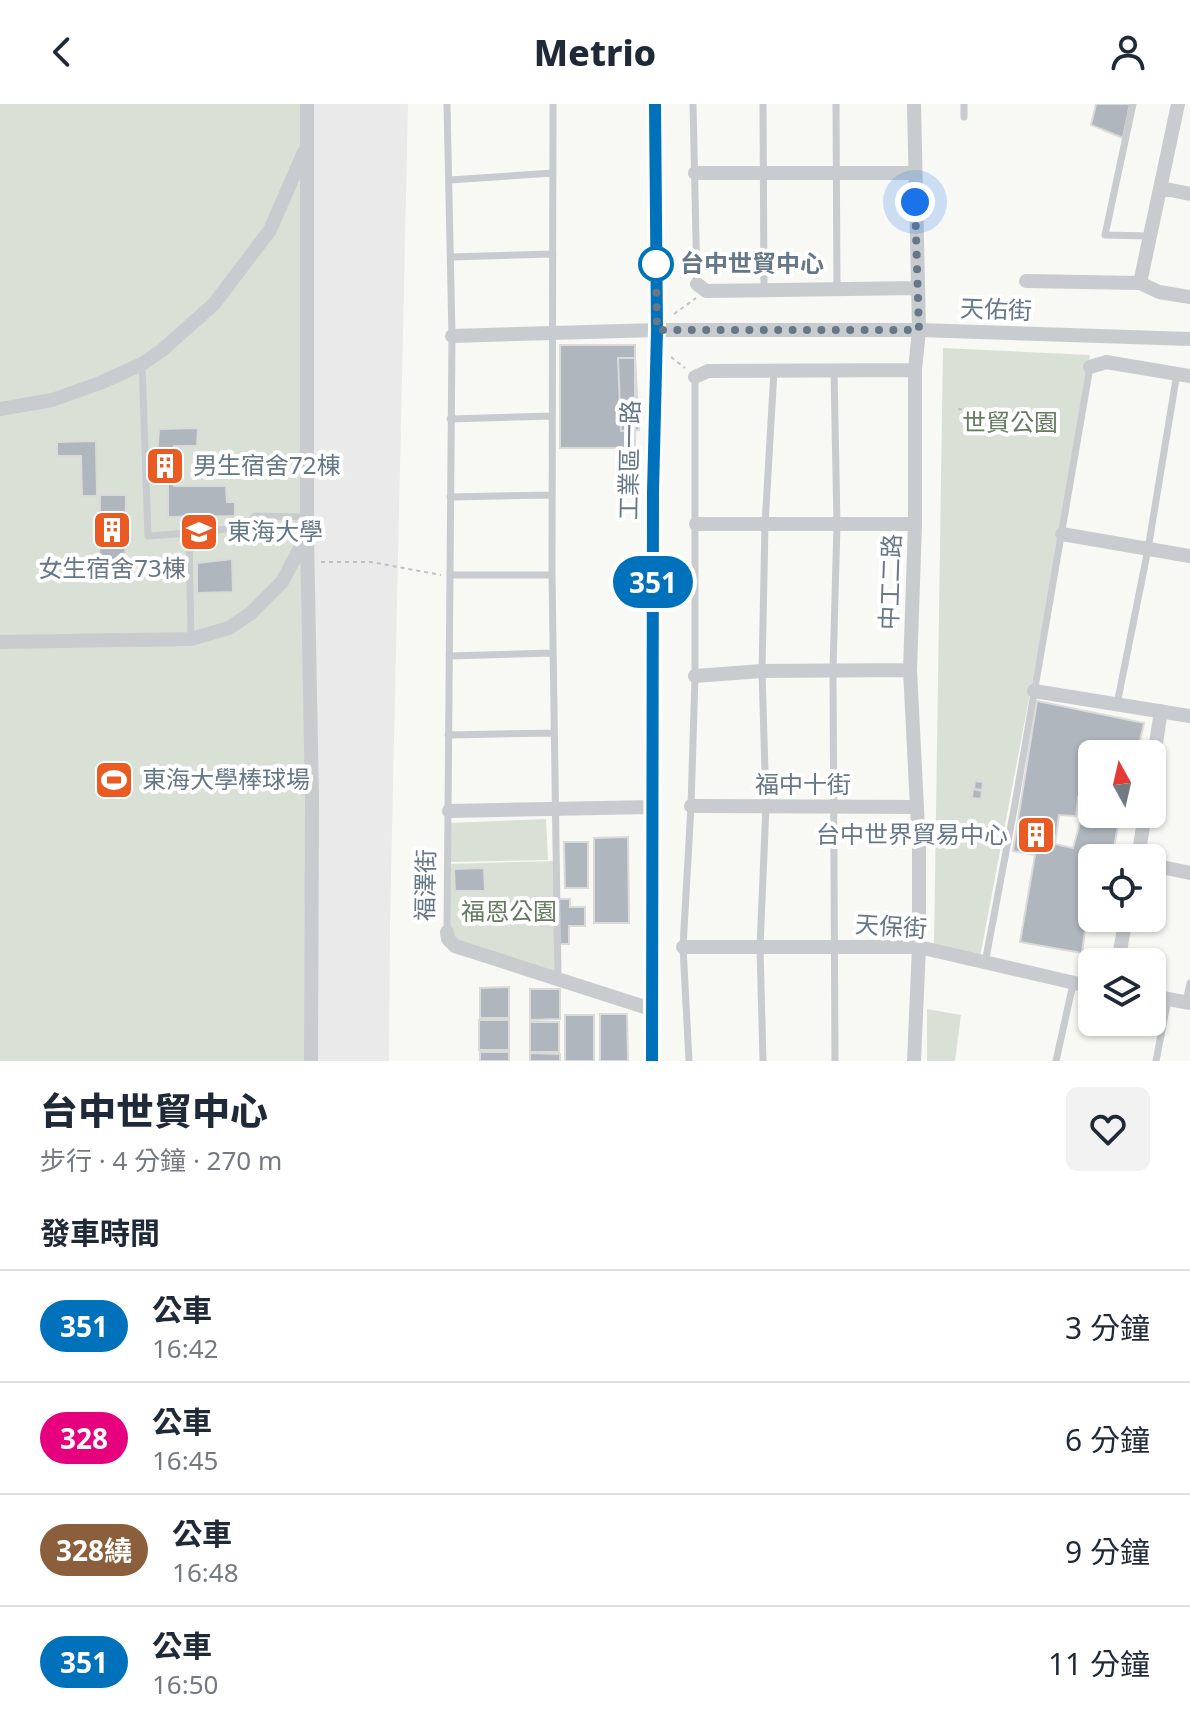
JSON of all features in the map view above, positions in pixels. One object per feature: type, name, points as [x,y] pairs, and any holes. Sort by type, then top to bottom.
[{"type":"street","points":[[307,104],[311,1061]]},
{"type":"street","name":"工業區一路","points":[[653,1061],[653,460],[657,330],[655,104]]},
{"type":"street","name":"中工二路","points":[[914,104],[919,330],[915,370],[915,524],[910,670],[919,847],[914,1061]]},
{"type":"street","points":[[1140,283],[1178,104]]},
{"type":"street","points":[[0,409],[52,400],[142,364],[214,304],[270,230],[308,145]]},
{"type":"street","points":[[695,173],[915,173]]},
{"type":"street","points":[[1161,188],[1190,194]]},
{"type":"street","points":[[1026,281],[1140,283],[1159,292],[1190,297]]},
{"type":"street","points":[[701,288],[916,288]]},
{"type":"street","name":"天佑街","points":[[452,336],[657,330],[919,330],[1190,339]]},
{"type":"street","points":[[1090,367],[1106,362],[1183,374]]},
{"type":"street","points":[[695,377],[708,371],[915,370]]},
{"type":"street","points":[[696,524],[915,524]]},
{"type":"street","points":[[1062,534],[1190,556]]},
{"type":"street","points":[[0,642],[191,639],[229,628],[251,613],[282,582],[307,535]]},
{"type":"street","points":[[695,676],[762,671],[910,670]]},
{"type":"street","points":[[1034,691],[1190,716]]},
{"type":"street","points":[[1156,740],[1161,711]]},
{"type":"street","name":"福中十街","points":[[691,806],[916,807]]},
{"type":"street","points":[[449,811],[653,807]]},
{"type":"street","points":[[1166,868],[1190,873]]},
{"type":"street","name":"福澤街","points":[[447,932],[448,939],[455,946],[558,977]]},
{"type":"street","name":"天保街","points":[[683,947],[919,947],[1078,985]]},
{"type":"street","points":[[558,977],[654,1010]]},
{"type":"street","points":[[1168,999],[1188,1003]]},
{"type":"lane","name":"福澤街","points":[[447,104],[452,336],[447,932]]},
{"type":"lane","points":[[553,104],[552,575],[558,977]]},
{"type":"lane","points":[[693,104],[701,288]]},
{"type":"lane","points":[[763,104],[764,290]]},
{"type":"lane","points":[[836,104],[837,289]]},
{"type":"lane","points":[[964,104],[964,117]]},
{"type":"lane","points":[[1133,104],[1105,235],[1148,236]]},
{"type":"lane","points":[[450,180],[553,173]]},
{"type":"lane","points":[[451,257],[553,254]]},
{"type":"lane","points":[[142,364],[148,536],[246,527],[255,516],[308,518]]},
{"type":"lane","points":[[985,963],[1090,367]]},
{"type":"lane","points":[[763,1061],[760,947],[766,806],[762,671],[765,525],[774,371]]},
{"type":"lane","points":[[834,371],[837,524],[833,670],[835,1061]]},
{"type":"lane","points":[[1117,704],[1183,374]]},
{"type":"lane","points":[[689,1061],[683,947],[695,676],[695,377]]},
{"type":"lane","points":[[450,419],[552,416]]},
{"type":"lane","points":[[450,497],[552,495]]},
{"type":"lane","points":[[189,533],[191,639]]},
{"type":"lane","points":[[450,575],[552,575]]},
{"type":"lane","points":[[449,656],[553,653]]},
{"type":"lane","points":[[448,735],[554,733]]},
{"type":"lane","points":[[1188,1003],[1190,983]]},
{"type":"lane","points":[[1056,1061],[1073,984]]},
{"type":"lane","points":[[1156,1061],[1168,999]]},
{"type":"path","points":[[674,314],[701,288]]},
{"type":"path","points":[[670,356],[695,377]]},
{"type":"path","points":[[958,409],[967,410]]},
{"type":"path","points":[[308,561],[371,562],[450,575]]},
{"type":"shaded area","name":"東海大學","points":[[0,104],[408,104],[389,1061],[0,1061]]},
{"type":"green space","name":"東海大學","points":[[0,104],[307,104],[311,1061],[0,1061]]},
{"type":"green space","name":"世貿公園","points":[[943,348],[1090,355],[1053,572],[980,957],[934,945]]},
{"type":"green space","points":[[546,819],[548,860],[449,862],[448,823]]},
{"type":"green space","name":"福恩公園","points":[[557,861],[558,977],[448,939],[446,864]]},
{"type":"green space","points":[[927,1009],[961,1015],[955,1061],[927,1061]]},
{"type":"building","points":[[1096,104],[1130,104],[1123,138],[1091,125]]},
{"type":"building","points":[[560,345],[635,345],[635,448],[560,448]]},
{"type":"building","points":[[618,358],[635,358],[639,430],[621,431]]},
{"type":"building","name":"男生宿舍72棟","points":[[198,428],[197,446],[174,446],[174,486],[226,486],[227,502],[235,502],[235,516],[168,517],[168,486],[155,486],[159,429]]},
{"type":"building","name":"女生宿舍73棟","points":[[96,441],[97,496],[82,496],[81,456],[57,456],[57,442]]},
{"type":"building","name":"女生宿舍73棟","points":[[100,495],[126,495],[125,566],[99,565]]},
{"type":"building","points":[[232,559],[233,592],[197,593],[197,563]]},
{"type":"building","name":"台中世界貿易中心","points":[[1037,701],[1144,723],[1140,740],[1078,740],[1076,816],[1059,815],[1055,844],[1073,848],[1079,828],[1118,828],[1115,844],[1078,844],[1078,932],[1085,932],[1083,948],[1078,948],[1078,952],[1020,942],[1035,855],[1013,851]]},
{"type":"building","points":[[975,781],[983,782],[982,790],[974,789]]},
{"type":"building","points":[[973,789],[982,791],[981,799],[972,798]]},
{"type":"building","points":[[628,837],[629,923],[594,923],[594,838]]},
{"type":"building","points":[[564,842],[588,842],[588,888],[565,888]]},
{"type":"building","points":[[484,868],[485,891],[455,891],[454,869]]},
{"type":"building","points":[[553,899],[570,899],[570,907],[585,907],[585,926],[569,926],[569,944],[554,944]]},
{"type":"building","points":[[509,987],[509,1018],[480,1018],[480,988]]},
{"type":"building","points":[[530,989],[560,989],[560,1019],[530,1020]]},
{"type":"building","points":[[600,1014],[627,1014],[628,1061],[600,1061]]},
{"type":"building","points":[[565,1015],[594,1015],[594,1061],[565,1061]]},
{"type":"building","points":[[479,1020],[509,1020],[509,1050],[479,1050]]},
{"type":"building","points":[[530,1022],[559,1022],[559,1052],[530,1052]]},
{"type":"building","points":[[480,1052],[509,1052],[509,1061],[480,1061]]},
{"type":"building","points":[[530,1053],[560,1054],[560,1061],[530,1061]]},
{"type":"bus line","name":"351","points":[[652,1061],[653,492],[657,330],[655,104]]},
{"type":"place","name":"台中世貿中心","points":[[656,264]]},
{"type":"place","name":"男生宿舍72棟","points":[[165,466]]},
{"type":"place","name":"女生宿舍73棟","points":[[112,530]]},
{"type":"place","name":"東海大學","points":[[199,532]]},
{"type":"place","name":"東海大學棒球場","points":[[114,780]]},
{"type":"place","name":"台中世界貿易中心","points":[[1036,835]]},
{"type":"route","points":[[656,264],[657,330],[919,330],[915,202]]}]
